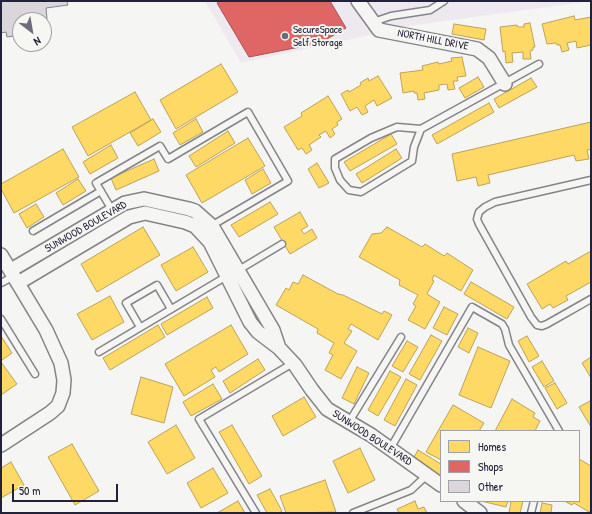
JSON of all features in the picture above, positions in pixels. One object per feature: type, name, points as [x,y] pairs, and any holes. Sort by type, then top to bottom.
[{"type":"street","name":"NORTH HILL DRIVE","points":[[358,1],[379,30],[477,49],[489,58],[505,84]]},
{"type":"street","name":"SUNWOOD BOULEVARD","points":[[14,276],[125,203],[144,199],[195,211],[212,226],[232,273],[250,322],[258,332],[279,348],[293,362],[327,409],[371,435],[440,484]]},
{"type":"street","name":"SUNWOOD BOULEVARD","points":[[14,276],[119,222],[134,215],[145,213],[185,222],[195,226],[210,242],[232,273]]},
{"type":"street","points":[[1,255],[46,330],[61,363],[64,380],[63,393],[58,406],[50,413],[1,445]]},
{"type":"street","points":[[465,502],[480,513]]},
{"type":"lane","points":[[372,22],[391,16],[430,10],[444,1]]},
{"type":"lane","points":[[421,130],[414,147],[412,161],[361,192],[349,190],[340,180],[334,168],[335,159],[371,138],[396,127],[421,130],[539,64]]},
{"type":"lane","points":[[119,222],[96,183],[160,146],[168,159],[248,112],[288,181],[201,232]]},
{"type":"lane","points":[[591,180],[495,202],[479,212],[477,219],[531,317],[537,325],[542,326],[547,324],[591,299]]},
{"type":"lane","points":[[33,231],[101,191]]},
{"type":"lane","points":[[99,352],[282,244]]},
{"type":"lane","points":[[1,283],[14,276]]},
{"type":"lane","points":[[140,327],[126,303],[157,285],[171,309]]},
{"type":"lane","points":[[390,449],[472,307],[502,324],[505,328],[509,345],[558,430]]},
{"type":"lane","points":[[1,319],[35,374]]},
{"type":"lane","points":[[350,422],[401,337]]},
{"type":"lane","points":[[256,513],[199,419],[293,362]]},
{"type":"lane","points":[[353,513],[411,490],[427,475]]},
{"type":"lane","points":[[531,513],[534,502]]},
{"type":"shaded area","points":[[205,1],[591,1],[416,25],[241,63]]},
{"type":"building: Homes","points":[[574,16],[575,20],[591,17],[591,45],[577,48],[576,41],[567,43],[569,50],[562,52],[560,45],[557,45],[556,43],[547,44],[542,24]]},
{"type":"building: Homes","points":[[530,23],[535,47],[533,47],[533,50],[530,51],[531,59],[523,59],[523,52],[512,53],[513,62],[506,63],[500,27],[517,25],[518,27],[524,27],[524,24]]},
{"type":"building: Homes","points":[[454,24],[486,29],[484,40],[452,34]]},
{"type":"building: Homes","points":[[462,57],[466,76],[457,77],[458,81],[453,81],[455,89],[448,90],[447,84],[439,85],[439,90],[424,93],[425,99],[418,100],[417,93],[414,93],[414,91],[403,93],[400,73],[423,70],[422,66],[438,62],[439,64],[452,61],[451,58]]},
{"type":"building: Homes","points":[[221,64],[238,92],[176,129],[160,100]]},
{"type":"building: Homes","points":[[378,76],[392,98],[377,106],[374,100],[365,106],[368,112],[362,115],[357,107],[350,111],[341,94],[348,90],[349,92],[361,85],[360,83],[368,78],[369,81]]},
{"type":"building: Homes","points":[[478,77],[484,87],[465,98],[459,88]]},
{"type":"building: Homes","points":[[531,78],[537,87],[499,108],[494,99]]},
{"type":"building: Homes","points":[[135,92],[151,120],[88,156],[72,127]]},
{"type":"building: Homes","points":[[328,96],[342,119],[337,122],[338,125],[332,129],[335,134],[330,138],[326,131],[319,135],[321,137],[309,145],[312,150],[306,154],[302,148],[298,150],[284,127],[302,116],[301,113]]},
{"type":"building: Homes","points":[[489,103],[494,112],[437,144],[432,135]]},
{"type":"building: Homes","points":[[153,119],[161,132],[138,146],[130,133]]},
{"type":"building: Homes","points":[[196,119],[203,132],[180,145],[173,133]]},
{"type":"building: Homes","points":[[591,122],[591,149],[587,150],[589,159],[576,161],[574,155],[488,175],[490,183],[478,186],[476,177],[457,181],[452,154]]},
{"type":"building: Homes","points":[[228,131],[235,143],[196,167],[189,156]]},
{"type":"building: Homes","points":[[391,134],[397,144],[350,171],[344,162]]},
{"type":"building: Homes","points":[[248,138],[265,166],[202,203],[186,175]]},
{"type":"building: Homes","points":[[111,145],[118,158],[90,174],[83,162]]},
{"type":"building: Homes","points":[[63,149],[79,177],[14,213],[1,189],[1,184]]},
{"type":"building: Homes","points":[[396,149],[402,158],[362,183],[356,174]]},
{"type":"building: Homes","points":[[154,159],[159,171],[116,190],[111,178]]},
{"type":"building: Homes","points":[[317,163],[329,183],[319,188],[308,169]]},
{"type":"building: Homes","points":[[263,169],[271,183],[252,194],[245,180]]},
{"type":"building: Homes","points":[[78,179],[86,191],[63,205],[56,193]]},
{"type":"building: Homes","points":[[270,202],[278,214],[239,237],[231,225]]},
{"type":"building: Homes","points":[[36,204],[44,217],[27,228],[19,214]]},
{"type":"building: Homes","points":[[300,212],[308,226],[301,230],[304,234],[312,229],[317,238],[290,254],[274,227]]},
{"type":"building: Homes","points":[[143,227],[160,255],[97,292],[81,264]]},
{"type":"building: Homes","points":[[387,227],[422,247],[425,244],[444,256],[447,253],[473,270],[461,291],[434,275],[432,280],[434,281],[427,294],[440,302],[425,329],[408,320],[416,306],[413,304],[418,295],[399,285],[400,280],[359,257],[372,234],[381,233]]},
{"type":"building: Homes","points":[[193,247],[208,272],[176,291],[161,265]]},
{"type":"building: Homes","points":[[591,251],[591,282],[566,296],[568,300],[553,308],[550,304],[542,309],[527,284],[566,261],[568,264]]},
{"type":"building: Homes","points":[[303,275],[338,294],[382,314],[384,311],[392,315],[378,340],[351,324],[348,329],[352,331],[344,343],[357,351],[341,379],[325,370],[333,355],[329,353],[334,343],[317,333],[318,329],[276,305],[286,288],[289,290],[293,282],[298,284]]},
{"type":"building: Homes","points":[[471,282],[514,307],[507,319],[464,294]]},
{"type":"building: Homes","points":[[110,296],[124,322],[92,340],[77,314]]},
{"type":"building: Homes","points":[[207,297],[213,308],[167,335],[161,324]]},
{"type":"building: Homes","points":[[444,307],[458,314],[447,335],[433,328]]},
{"type":"building: Homes","points":[[158,325],[165,337],[110,370],[103,358]]},
{"type":"building: Homes","points":[[231,325],[248,354],[219,372],[216,367],[211,370],[215,377],[184,396],[165,364]]},
{"type":"building: Homes","points":[[468,328],[478,333],[469,353],[458,347]]},
{"type":"building: Homes","points":[[431,335],[442,341],[420,380],[409,374]]},
{"type":"building: Homes","points":[[1,336],[12,353],[2,360],[1,359]]},
{"type":"building: Homes","points":[[527,336],[539,356],[529,362],[518,341]]},
{"type":"building: Homes","points":[[407,341],[418,347],[403,372],[392,366]]},
{"type":"building: Homes","points":[[478,347],[510,361],[491,408],[459,395]]},
{"type":"building: Homes","points":[[591,357],[591,378],[582,363]]},
{"type":"building: Homes","points":[[258,359],[265,370],[230,393],[223,381]]},
{"type":"building: Homes","points":[[542,361],[554,381],[544,387],[532,367]]},
{"type":"building: Homes","points":[[1,362],[17,384],[1,395]]},
{"type":"building: Homes","points":[[357,367],[369,373],[354,404],[342,398]]},
{"type":"building: Homes","points":[[390,371],[401,377],[378,416],[368,410]]},
{"type":"building: Homes","points":[[141,377],[173,387],[164,423],[131,414]]},
{"type":"building: Homes","points":[[406,379],[417,385],[395,426],[384,420]]},
{"type":"building: Homes","points":[[555,383],[567,403],[557,409],[545,388]]},
{"type":"building: Homes","points":[[213,384],[222,399],[191,416],[183,402]]},
{"type":"building: Homes","points":[[304,397],[316,417],[283,436],[272,416]]},
{"type":"building: Homes","points":[[512,399],[535,413],[533,417],[540,421],[536,430],[496,430]]},
{"type":"building: Homes","points":[[590,401],[591,403],[591,427],[579,407]]},
{"type":"building: Homes","points":[[453,405],[484,423],[480,430],[440,430],[440,459],[426,452]]},
{"type":"building: Homes","points":[[176,425],[195,458],[167,474],[148,442]]},
{"type":"building: Homes","points":[[232,425],[262,476],[249,484],[219,432]]},
{"type":"building: Homes","points":[[72,444],[99,491],[75,505],[48,457]]},
{"type":"building: Homes","points":[[360,448],[375,480],[348,493],[333,461]]},
{"type":"building: Homes","points":[[418,450],[440,463],[440,478],[412,461]]},
{"type":"building: Homes","points":[[580,460],[591,466],[591,509],[589,512],[574,503],[572,505],[566,502],[580,502]]},
{"type":"building: Homes","points":[[11,462],[24,485],[1,498],[1,468]]},
{"type":"building: Homes","points":[[213,468],[228,493],[201,508],[187,483]]},
{"type":"building: Homes","points":[[325,480],[336,512],[286,513],[280,496]]},
{"type":"building: Homes","points":[[270,489],[282,511],[279,513],[267,513],[257,495]]},
{"type":"building: Homes","points":[[238,501],[245,513],[217,513]]},
{"type":"building: Homes","points":[[415,501],[418,509],[424,507],[427,513],[399,513],[397,509]]},
{"type":"building: Homes","points":[[485,502],[508,502],[506,507]]},
{"type":"building: Homes","points":[[511,502],[523,502],[520,513],[509,513]]},
{"type":"building: Homes","points":[[542,503],[552,505],[551,513],[540,513]]},
{"type":"building: Shops","name":"SecureSpace Self Storage","points":[[221,1],[330,1],[346,28],[320,43],[249,57],[217,3]]},
{"type":"building: Other","points":[[1,1],[67,1],[68,5],[46,8],[46,12],[12,12],[12,36],[7,37],[6,32],[1,33]]},
{"type":"place","name":"SecureSpace Self Storage","points":[[285,36]]}]
